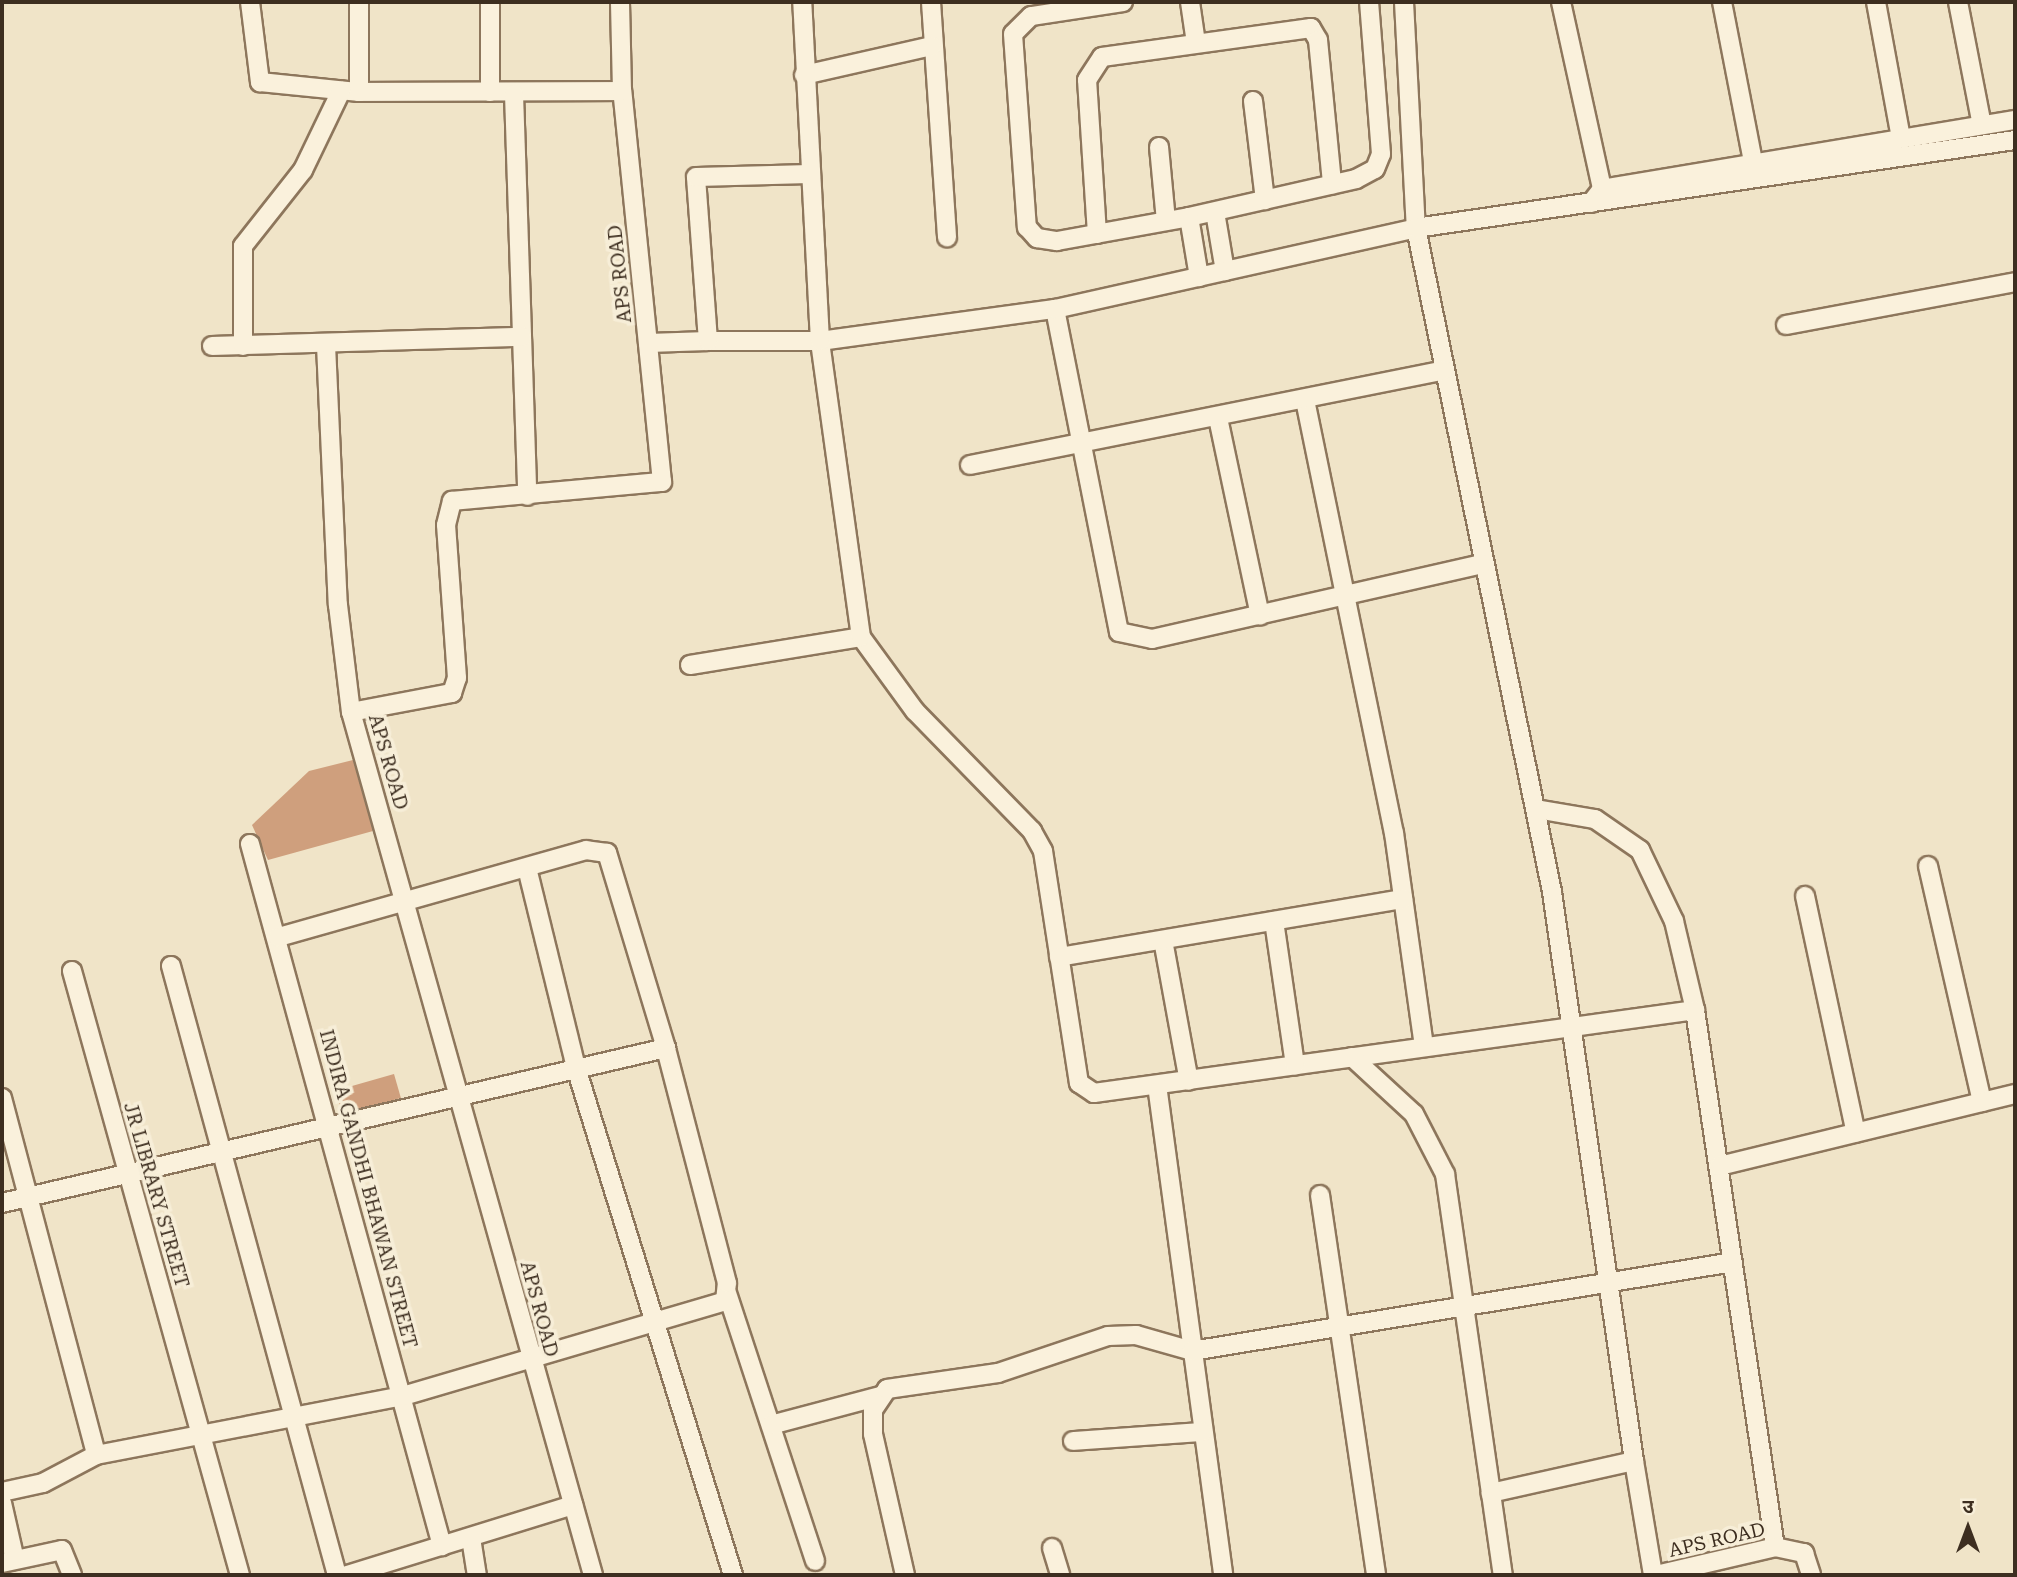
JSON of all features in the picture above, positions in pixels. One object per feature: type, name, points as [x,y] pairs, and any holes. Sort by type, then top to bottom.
[{"type":"street","points":[[250,2],[260,82],[350,92],[622,91]]},
{"type":"street","points":[[243,346],[243,246],[303,170],[350,92],[359,2]]},
{"type":"street","points":[[489,92],[490,2]]},
{"type":"street","name":"APS ROAD","points":[[593,1575],[530,1359],[408,903],[351,712],[452,693],[457,678],[447,510],[452,502],[662,482],[622,91],[620,2]]},
{"type":"street","points":[[802,2],[820,341],[861,637],[915,710],[1032,831],[1043,851],[1079,1083],[1103,1095],[1571,1024],[1695,1010]]},
{"type":"street","points":[[931,2],[947,237]]},
{"type":"street","points":[[1123,2],[1031,16],[1013,34],[1027,228],[1037,238],[1057,241],[1215,212],[1332,184],[1375,169],[1381,154],[1369,2]]},
{"type":"street","points":[[1190,2],[1196,43]]},
{"type":"street","points":[[1404,2],[1416,228],[1482,564],[1536,809],[1571,1024],[1634,1461],[1655,1575]]},
{"type":"street","points":[[1561,2],[1597,196]]},
{"type":"street","points":[[1722,2],[1753,161]]},
{"type":"street","points":[[1877,2],[1900,138]]},
{"type":"street","points":[[1958,2],[1982,125]]},
{"type":"street","points":[[1097,234],[1091,68],[1102,57],[1311,28],[1318,40],[1332,184]]},
{"type":"street","points":[[804,75],[932,46]]},
{"type":"street","points":[[1374,60],[1407,57]]},
{"type":"street","points":[[514,93],[527,496]]},
{"type":"street","points":[[1253,101],[1265,200]]},
{"type":"street","points":[[1597,196],[1753,161],[2015,120]]},
{"type":"street","points":[[648,343],[820,341],[1055,309],[1416,228],[1597,196],[2015,140]]},
{"type":"street","points":[[1159,146],[1166,221]]},
{"type":"street","points":[[708,341],[696,177],[810,174]]},
{"type":"street","points":[[1215,212],[1225,271]]},
{"type":"street","points":[[1189,217],[1199,277]]},
{"type":"street","points":[[1786,325],[2015,282]]},
{"type":"street","points":[[1055,309],[1119,632],[1152,639],[1344,598],[1482,564]]},
{"type":"street","points":[[212,346],[522,338]]},
{"type":"street","points":[[326,345],[338,605],[351,712]]},
{"type":"street","points":[[970,465],[1082,446],[1444,370]]},
{"type":"street","points":[[1305,400],[1403,899],[1424,1046]]},
{"type":"street","points":[[1217,418],[1260,616]]},
{"type":"street","points":[[690,664],[861,637]]},
{"type":"street","points":[[1536,809],[1595,819],[1640,850],[1674,921],[1695,1010],[1775,1547]]},
{"type":"street","name":"INDIRA GANDHI BHAWAN STREET","points":[[250,844],[278,937],[442,1546]]},
{"type":"street","points":[[278,937],[408,903],[586,850],[607,853],[613,860],[666,1048],[727,1293],[816,1561]]},
{"type":"street","points":[[1928,866],[1982,1102]]},
{"type":"street","points":[[527,868],[577,1071],[652,1326],[733,1575]]},
{"type":"street","points":[[1805,896],[1856,1133]]},
{"type":"street","points":[[1059,957],[1403,899]]},
{"type":"street","points":[[1273,921],[1295,1065]]},
{"type":"street","points":[[1163,940],[1189,1081]]},
{"type":"street","points":[[171,965],[337,1575]]},
{"type":"street","name":"JR LIBRARY STREET","points":[[72,971],[240,1575]]},
{"type":"street","points":[[2,1203],[128,1172],[329,1130],[666,1048]]},
{"type":"street","points":[[1352,1057],[1414,1114],[1440,1161],[1503,1575]]},
{"type":"street","points":[[1157,1085],[1223,1575]]},
{"type":"street","points":[[1719,1166],[2015,1094]]},
{"type":"street","points":[[2,1098],[30,1195],[96,1455]]},
{"type":"street","points":[[1320,1195],[1343,1323],[1376,1575]]},
{"type":"street","points":[[771,1425],[880,1396],[905,1384],[998,1373],[1108,1336],[1136,1335],[1192,1351],[1343,1323],[1462,1308],[1733,1262]]},
{"type":"street","points":[[2,1492],[43,1483],[96,1455],[200,1430],[403,1396],[718,1307],[727,1293]]},
{"type":"street","points":[[880,1396],[873,1434],[905,1575]]},
{"type":"street","points":[[1073,1441],[1203,1432]]},
{"type":"street","points":[[1491,1493],[1634,1461]]},
{"type":"street","points":[[2,1503],[8,1561],[62,1550],[72,1575]]},
{"type":"street","points":[[346,1575],[573,1505]]},
{"type":"street","points":[[471,1538],[478,1575]]},
{"type":"street","name":"APS ROAD","points":[[1655,1575],[1775,1547],[1804,1553],[1811,1575]]},
{"type":"street","points":[[1052,1548],[1060,1575]]},
{"type":"building","points":[[353,760],[373,831],[268,860],[252,825],[309,771]]},
{"type":"building","points":[[394,1074],[401,1098],[342,1115],[335,1091]]}]
